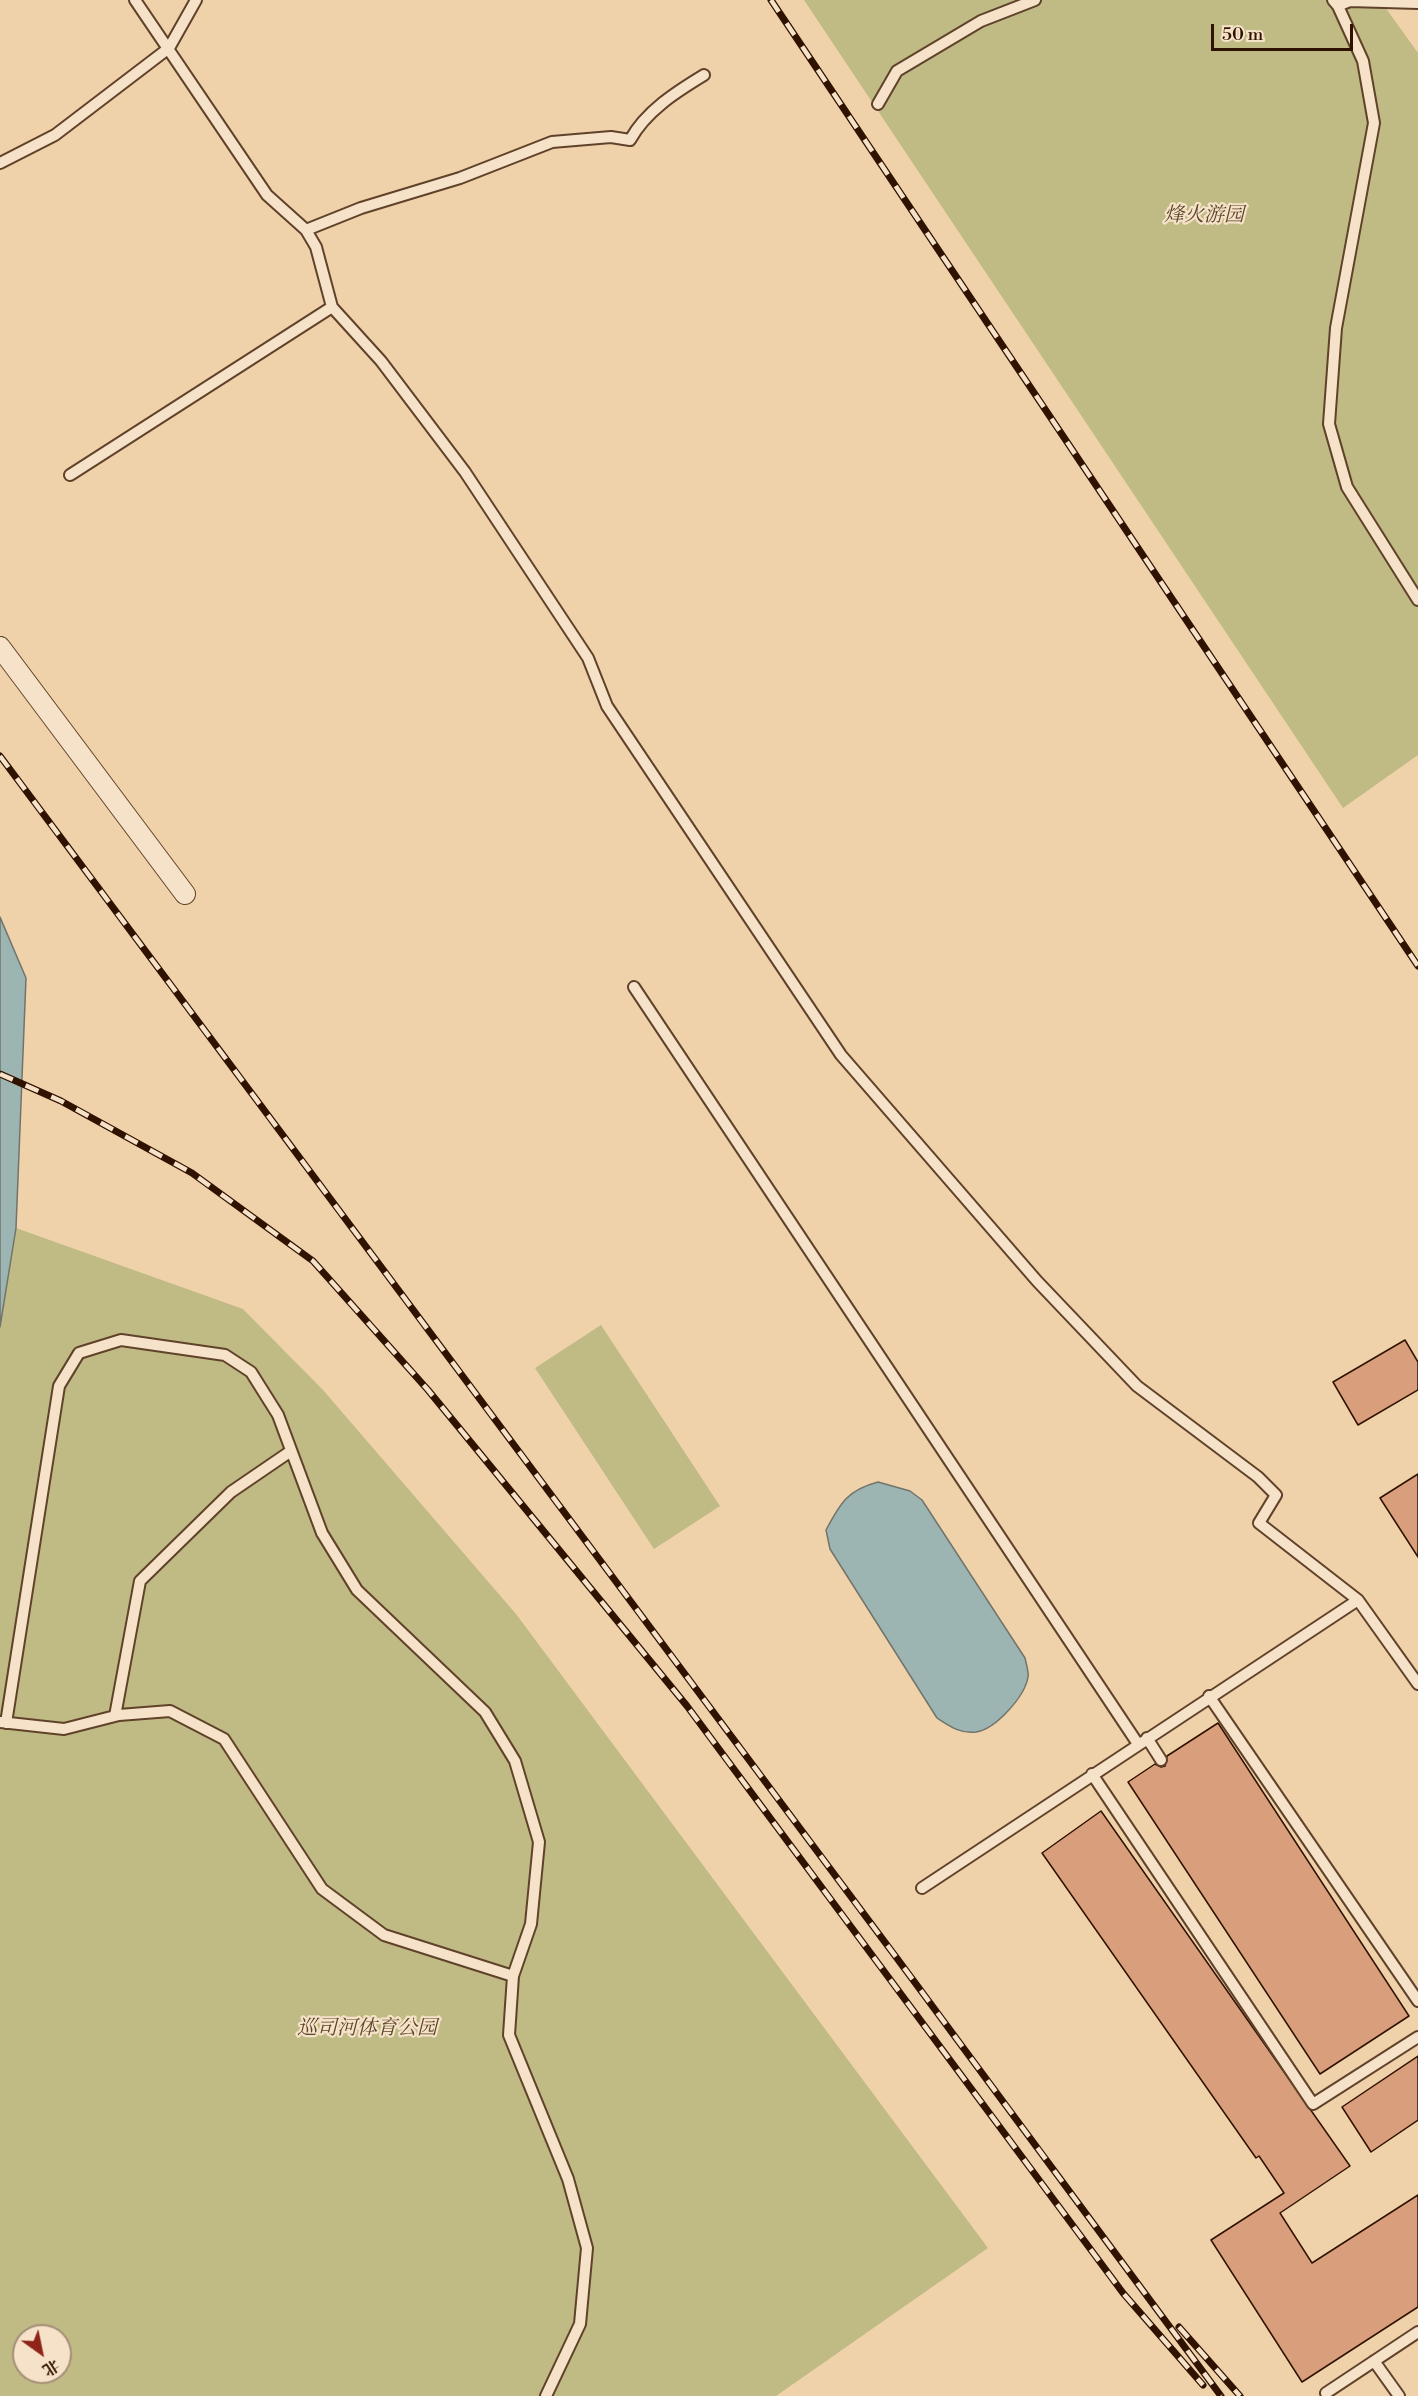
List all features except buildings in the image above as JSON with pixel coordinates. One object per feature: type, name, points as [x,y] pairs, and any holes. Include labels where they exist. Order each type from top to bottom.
[{"type":"street","points":[[0,647],[185,894]]},
{"type":"lane","points":[[135,0],[267,195],[306,230],[316,247],[332,307],[381,361],[465,472],[588,658],[607,706],[841,1054],[1037,1281],[1137,1386],[1258,1477],[1276,1495],[1259,1523],[1358,1600],[1418,1683]]},
{"type":"lane","points":[[0,163],[56,135],[169,48],[196,0]]},
{"type":"lane","points":[[878,104],[897,71],[981,21],[1035,0]]},
{"type":"lane","points":[[1418,3],[1350,1],[1336,3],[1363,61],[1374,123],[1336,328],[1329,424],[1347,487],[1418,600]]},
{"type":"lane","points":[[306,230],[361,208],[460,178],[552,142],[611,137],[630,140],[636,129],[671,95],[704,75]]},
{"type":"lane","points":[[70,475],[332,307]]},
{"type":"lane","points":[[634,987],[1143,1741],[1161,1760]]},
{"type":"lane","points":[[513,1976],[384,1935],[322,1889],[225,1738],[170,1711],[115,1716],[64,1729],[3,1723],[59,1386],[79,1353],[121,1340],[225,1355],[251,1372],[278,1415],[322,1533],[357,1590],[485,1712],[515,1761],[539,1842],[531,1924],[513,1976],[509,2035],[567,2179],[587,2248],[580,2324],[546,2396]]},
{"type":"lane","points":[[115,1716],[140,1581],[231,1492],[291,1451]]},
{"type":"lane","points":[[922,1888],[1209,1696],[1358,1600]]},
{"type":"lane","points":[[1209,1696],[1418,2001]]},
{"type":"lane","points":[[1092,1774],[1313,2104],[1418,2037]]},
{"type":"lane","points":[[1326,2393],[1418,2332]]},
{"type":"lane","points":[[1374,2361],[1399,2396]]},
{"type":"green space","name":"烽火游园","points":[[804,0],[1380,0],[1418,53],[1418,755],[1343,808]]},
{"type":"green space","name":"巡司河体育公园","points":[[16,1228],[243,1309],[323,1390],[516,1614],[988,2248],[776,2396],[0,2396],[0,1327]]},
{"type":"green space","points":[[601,1325],[720,1506],[654,1549],[535,1368]]},
{"type":"water","points":[[0,917],[26,978],[16,1228],[0,1327]]},
{"type":"water","points":[[878,1482],[910,1491],[922,1500],[1025,1658],[1028,1670],[1026,1685],[1016,1702],[984,1730],[960,1731],[937,1718],[830,1549],[826,1530],[840,1505],[859,1489]]},
{"type":"railway","points":[[771,0],[1418,966]]},
{"type":"railway","points":[[0,756],[1221,2396]]},
{"type":"railway","points":[[0,1074],[61,1101],[192,1173],[313,1261],[428,1390],[687,1706],[1123,2293],[1203,2385]]},
{"type":"railway","points":[[1179,2327],[1240,2396]]}]
